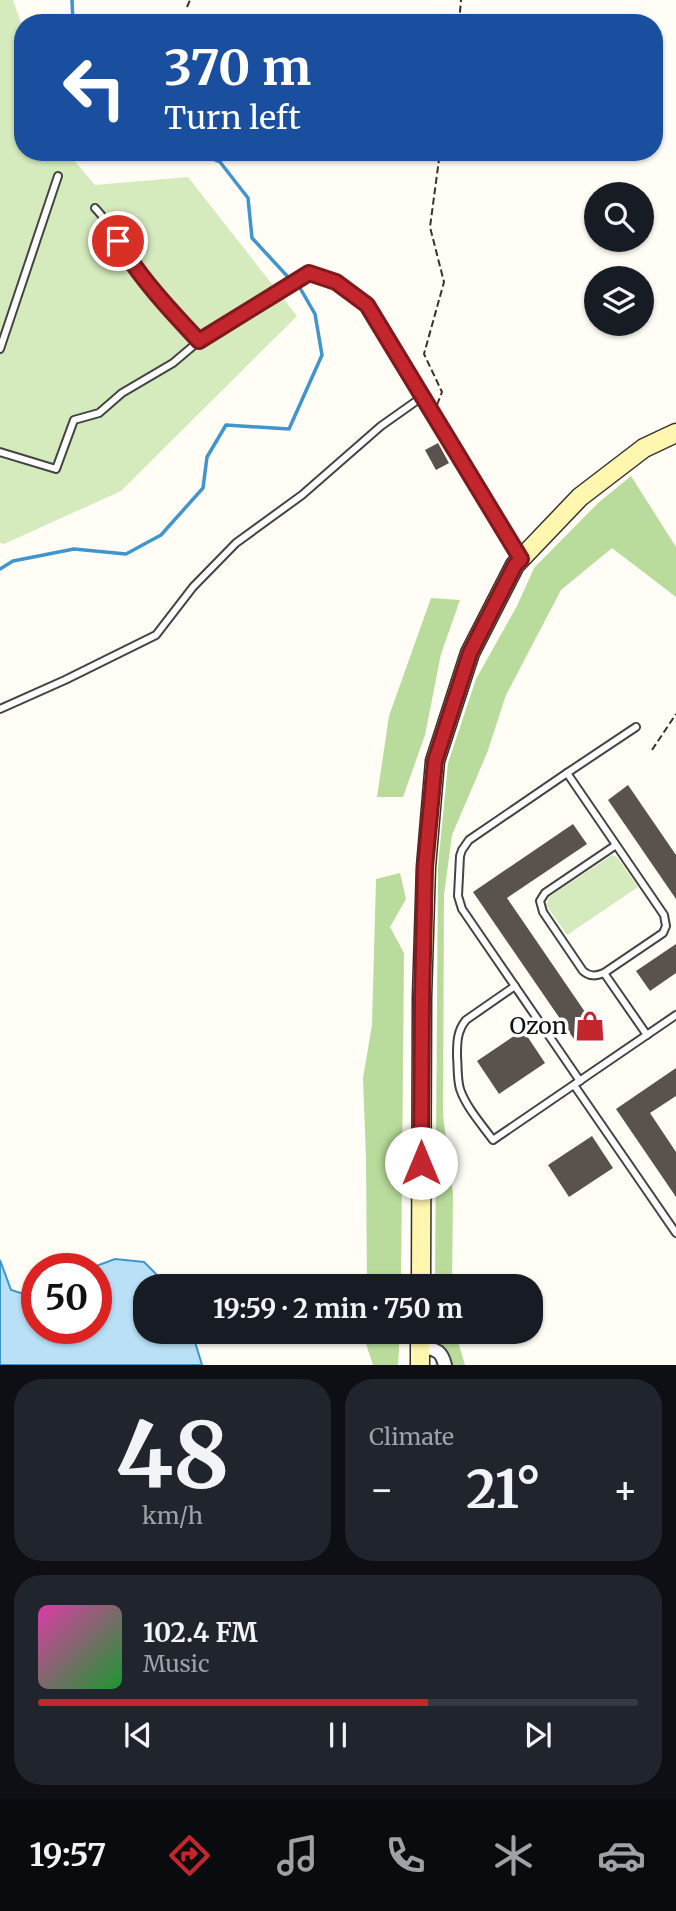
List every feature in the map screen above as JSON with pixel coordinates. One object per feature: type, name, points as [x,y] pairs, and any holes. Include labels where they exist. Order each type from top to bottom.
[{"type":"main road","points":[[421,1274],[425,867],[435,761],[470,653],[515,565],[580,497],[644,447],[676,432]]},
{"type":"main road","points":[[420,1344],[420,1365]]},
{"type":"street","points":[[428,1344],[442,1355],[445,1365]]},
{"type":"lane","points":[[0,349],[58,176]]},
{"type":"lane","points":[[95,208],[104,217],[132,264],[199,341]]},
{"type":"lane","points":[[0,452],[56,469],[74,420],[99,413],[122,393],[173,363],[199,341],[309,273],[336,282],[367,305],[521,559]]},
{"type":"lane","points":[[0,709],[156,635],[193,587],[236,543],[302,495],[381,426],[422,397]]},
{"type":"lane","points":[[636,727],[469,840],[460,856],[458,890],[459,902],[676,1233]]},
{"type":"lane","points":[[567,773],[664,915],[666,926],[663,933],[604,973],[590,975],[583,971],[542,912],[540,901],[545,893],[616,845]]},
{"type":"lane","points":[[604,973],[647,1035]]},
{"type":"lane","points":[[515,986],[466,1020],[459,1031],[457,1044],[458,1081],[466,1101],[493,1140],[676,1015]]},
{"type":"path","points":[[187,7],[190,0]]},
{"type":"path","points":[[433,416],[442,392],[424,354],[444,282],[430,227],[439,161]]},
{"type":"path","points":[[652,750],[676,714]]},
{"type":"green space","points":[[0,0],[13,0],[18,14],[14,14],[14,161],[75,161],[95,185],[188,177],[297,316],[121,491],[4,544],[0,543]]},
{"type":"green space","points":[[631,476],[676,547],[676,597],[612,548],[561,590],[506,695],[487,753],[452,835],[444,895],[443,1115],[453,1194],[452,1274],[435,1274],[438,866],[448,763],[476,679],[517,606],[534,568],[598,503]]},
{"type":"green space","points":[[431,598],[460,600],[441,654],[425,735],[403,797],[377,797],[389,716]]},
{"type":"green space","points":[[612,855],[617,857],[638,887],[567,935],[546,905],[549,897]]},
{"type":"green space","points":[[400,873],[406,899],[390,927],[404,953],[401,1274],[367,1274],[363,1078],[372,1025],[376,879]]},
{"type":"green space","points":[[366,1344],[399,1344],[398,1365],[373,1365]]},
{"type":"green space","points":[[435,1344],[459,1344],[465,1365],[435,1365]]},
{"type":"water","points":[[0,1260],[11,1290],[21,1293],[21,1344],[112,1344],[112,1260],[144,1262],[156,1274],[133,1274],[133,1344],[196,1344],[202,1365],[0,1365]]},
{"type":"building","points":[[438,443],[449,463],[436,470],[425,450]]},
{"type":"building","points":[[628,785],[676,855],[676,899],[608,800]]},
{"type":"building","points":[[573,824],[587,844],[507,898],[596,1028],[576,1042],[473,892]]},
{"type":"building","points":[[676,944],[676,973],[650,991],[636,971]]},
{"type":"building","points":[[523,1030],[545,1063],[499,1094],[477,1061]]},
{"type":"building","points":[[676,1068],[676,1096],[650,1113],[676,1152],[676,1197],[616,1109]]},
{"type":"building","points":[[592,1136],[613,1168],[569,1197],[548,1165]]},
{"type":"waterway","points":[[72,0],[73,14]]},
{"type":"waterway","points":[[218,161],[248,198],[252,238],[289,278]]},
{"type":"waterway","points":[[0,569],[13,561],[74,549],[126,554],[161,535],[203,488],[207,457],[226,425],[289,429],[322,355],[315,314],[300,288]]},
{"type":"place","name":"Ozon","points":[[590,1026]]},
{"type":"route","points":[[118,241],[132,264],[199,341],[309,273],[336,282],[367,305],[521,559],[515,565],[470,653],[435,761],[425,867],[421,1163]]}]
